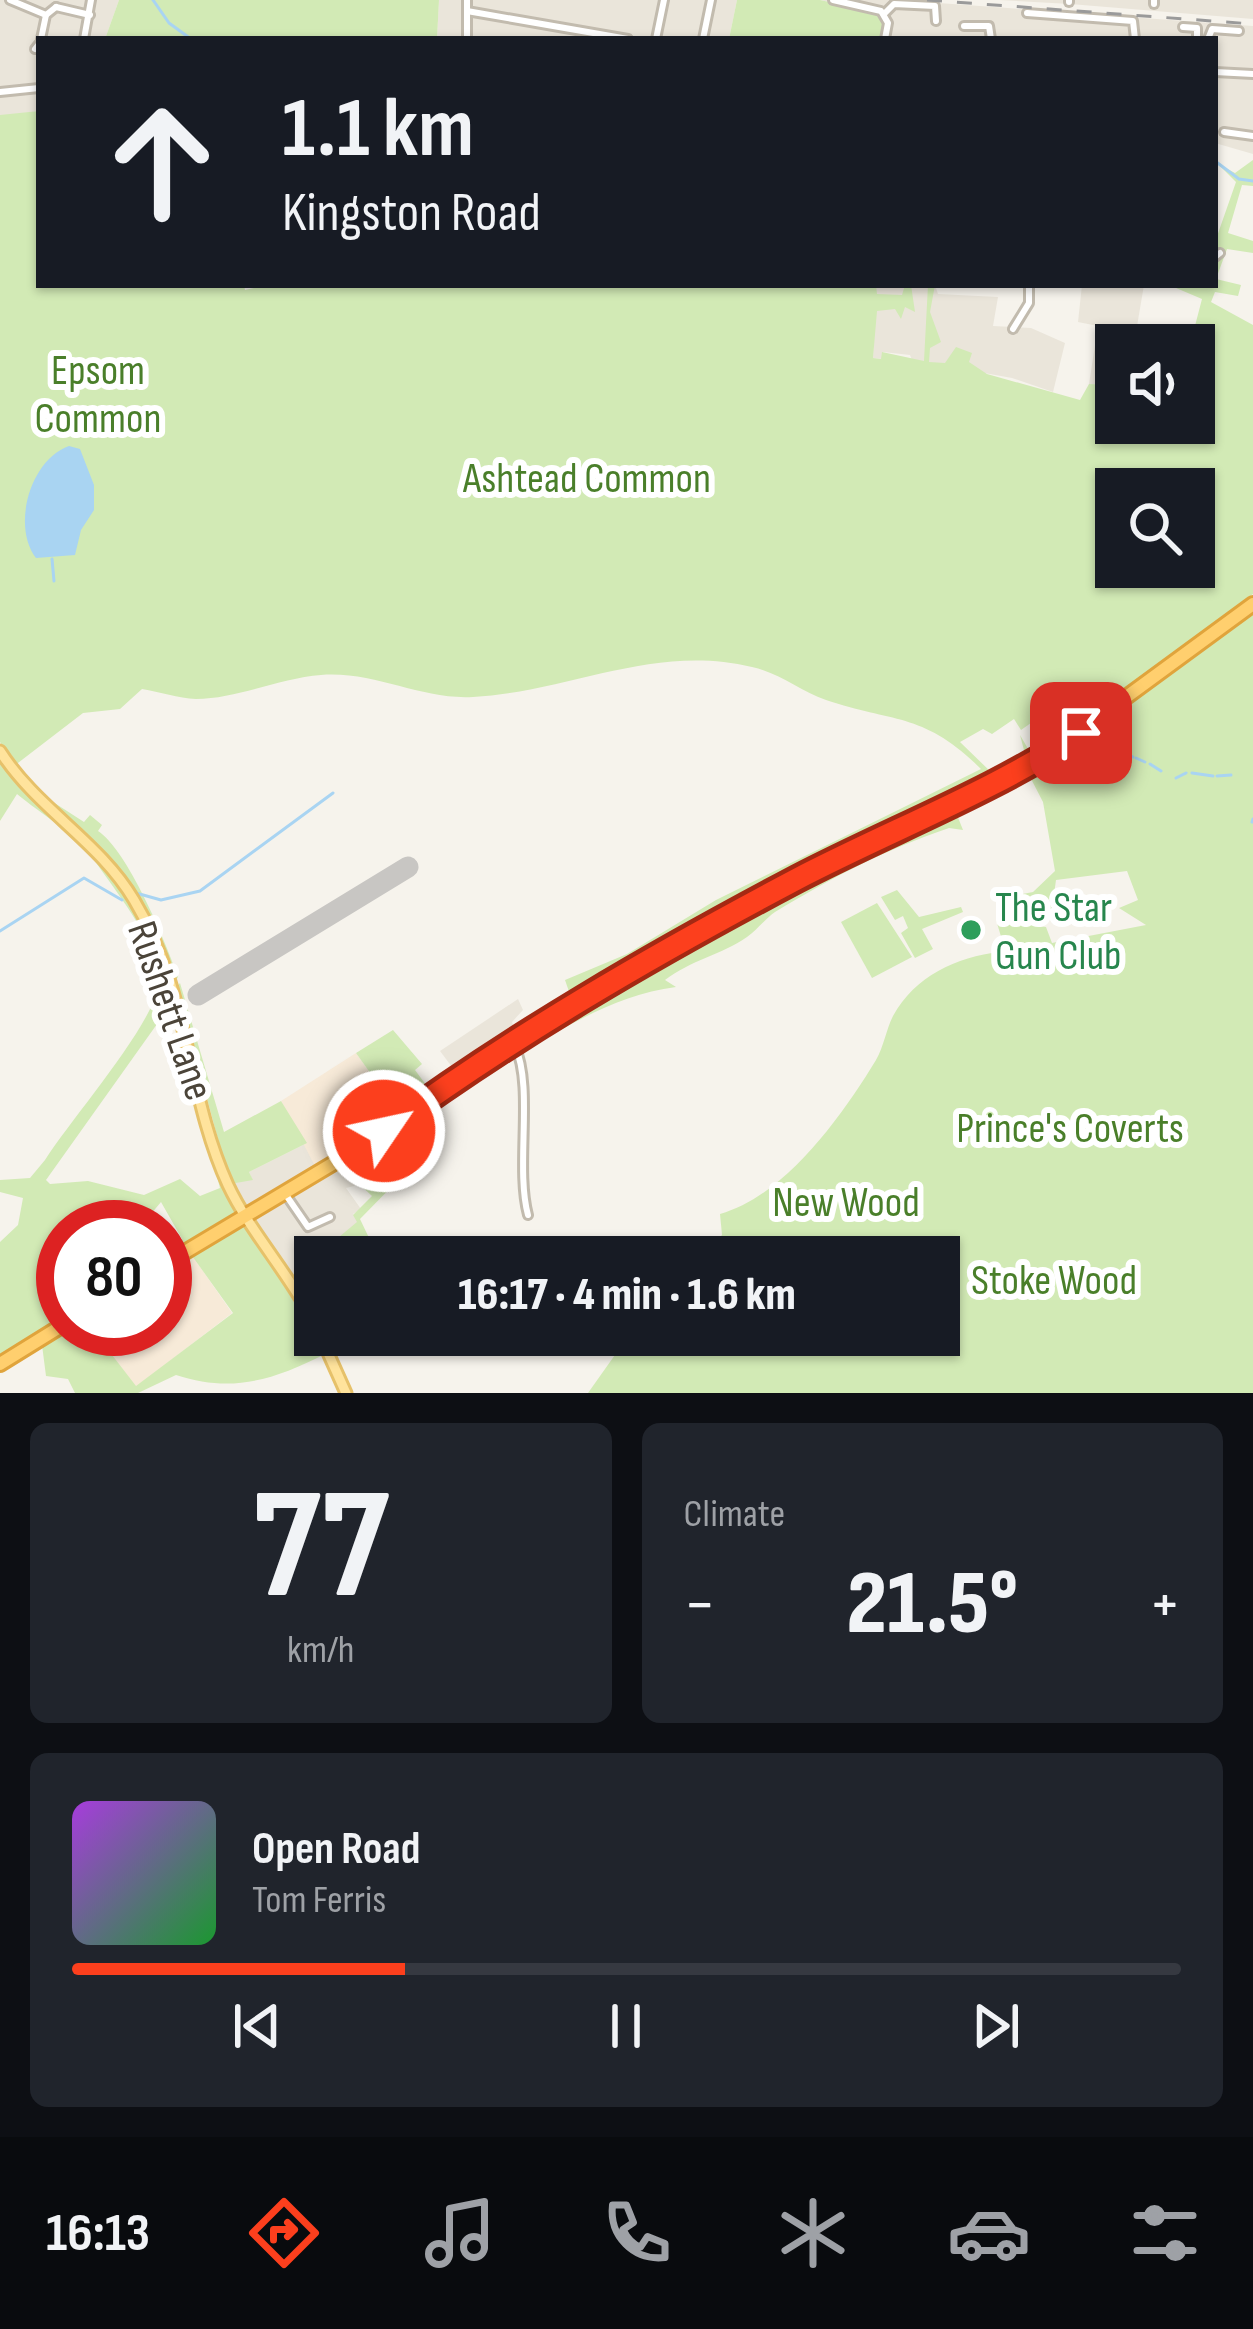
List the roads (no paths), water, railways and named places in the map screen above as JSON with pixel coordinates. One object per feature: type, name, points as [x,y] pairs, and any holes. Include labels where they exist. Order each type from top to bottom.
[{"type":"highway","points":[[192,1247],[514,1042],[740,911],[1039,761],[1253,604]]},
{"type":"highway","points":[[0,1364],[36,1342]]},
{"type":"main road","name":"Rushett Lane","points":[[0,752],[16,776],[101,854],[151,929],[178,999],[221,1166],[294,1286]]},
{"type":"main road","points":[[329,1356],[346,1393]]},
{"type":"street","points":[[10,0],[46,15]]},
{"type":"street","points":[[85,36],[91,0]]},
{"type":"street","points":[[467,0],[467,36]]},
{"type":"street","points":[[657,36],[664,0]]},
{"type":"street","points":[[705,36],[711,0]]},
{"type":"street","points":[[833,0],[886,17]]},
{"type":"street","points":[[40,36],[55,4],[90,15]]},
{"type":"street","points":[[885,36],[886,17],[894,4],[935,6],[936,21]]},
{"type":"street","points":[[467,11],[611,36]]},
{"type":"street","points":[[1027,13],[1133,21],[1135,36]]},
{"type":"street","points":[[964,26],[989,26],[991,36]]},
{"type":"street","points":[[1183,27],[1197,28],[1197,36]]},
{"type":"street","points":[[1207,32],[1239,31]]},
{"type":"street","points":[[1218,72],[1253,74]]},
{"type":"street","points":[[0,92],[36,88]]},
{"type":"street","points":[[1225,132],[1253,136]]},
{"type":"street","points":[[1013,329],[1029,303],[1029,288]]},
{"type":"street","points":[[514,1042],[520,1055],[526,1160],[520,1185],[528,1214]]},
{"type":"street","points":[[284,1192],[307,1227],[330,1216]]},
{"type":"water","points":[[69,446],[80,449],[94,485],[94,510],[81,530],[75,555],[36,558],[25,528],[29,494],[44,464]]},
{"type":"waterway","points":[[153,0],[169,23],[187,36]]},
{"type":"waterway","points":[[1218,163],[1239,179],[1253,181]]},
{"type":"waterway","points":[[52,559],[54,581]]},
{"type":"waterway","points":[[1079,744],[1104,746]]},
{"type":"waterway","points":[[1110,747],[1121,751]]},
{"type":"waterway","points":[[1124,752],[1133,757]]},
{"type":"waterway","points":[[1136,758],[1145,762]]},
{"type":"waterway","points":[[1150,764],[1161,771]]},
{"type":"waterway","points":[[1176,778],[1186,773]]},
{"type":"waterway","points":[[1192,773],[1213,776]]},
{"type":"waterway","points":[[1217,776],[1231,775]]},
{"type":"waterway","points":[[136,893],[161,900],[200,891],[333,793]]},
{"type":"waterway","points":[[0,931],[84,878],[122,900]]},
{"type":"railway","points":[[927,0],[1253,24]]},
{"type":"place","name":"The Star Gun Club","points":[[971,930]]},
{"type":"park label","name":"Epsom Common","points":[[98,393]]},
{"type":"park label","name":"Ashtead Common","points":[[587,477]]},
{"type":"park label","name":"Prince's Coverts","points":[[1070,1127]]},
{"type":"park label","name":"New Wood","points":[[846,1201]]},
{"type":"park label","name":"Stoke Wood","points":[[1054,1279]]}]
